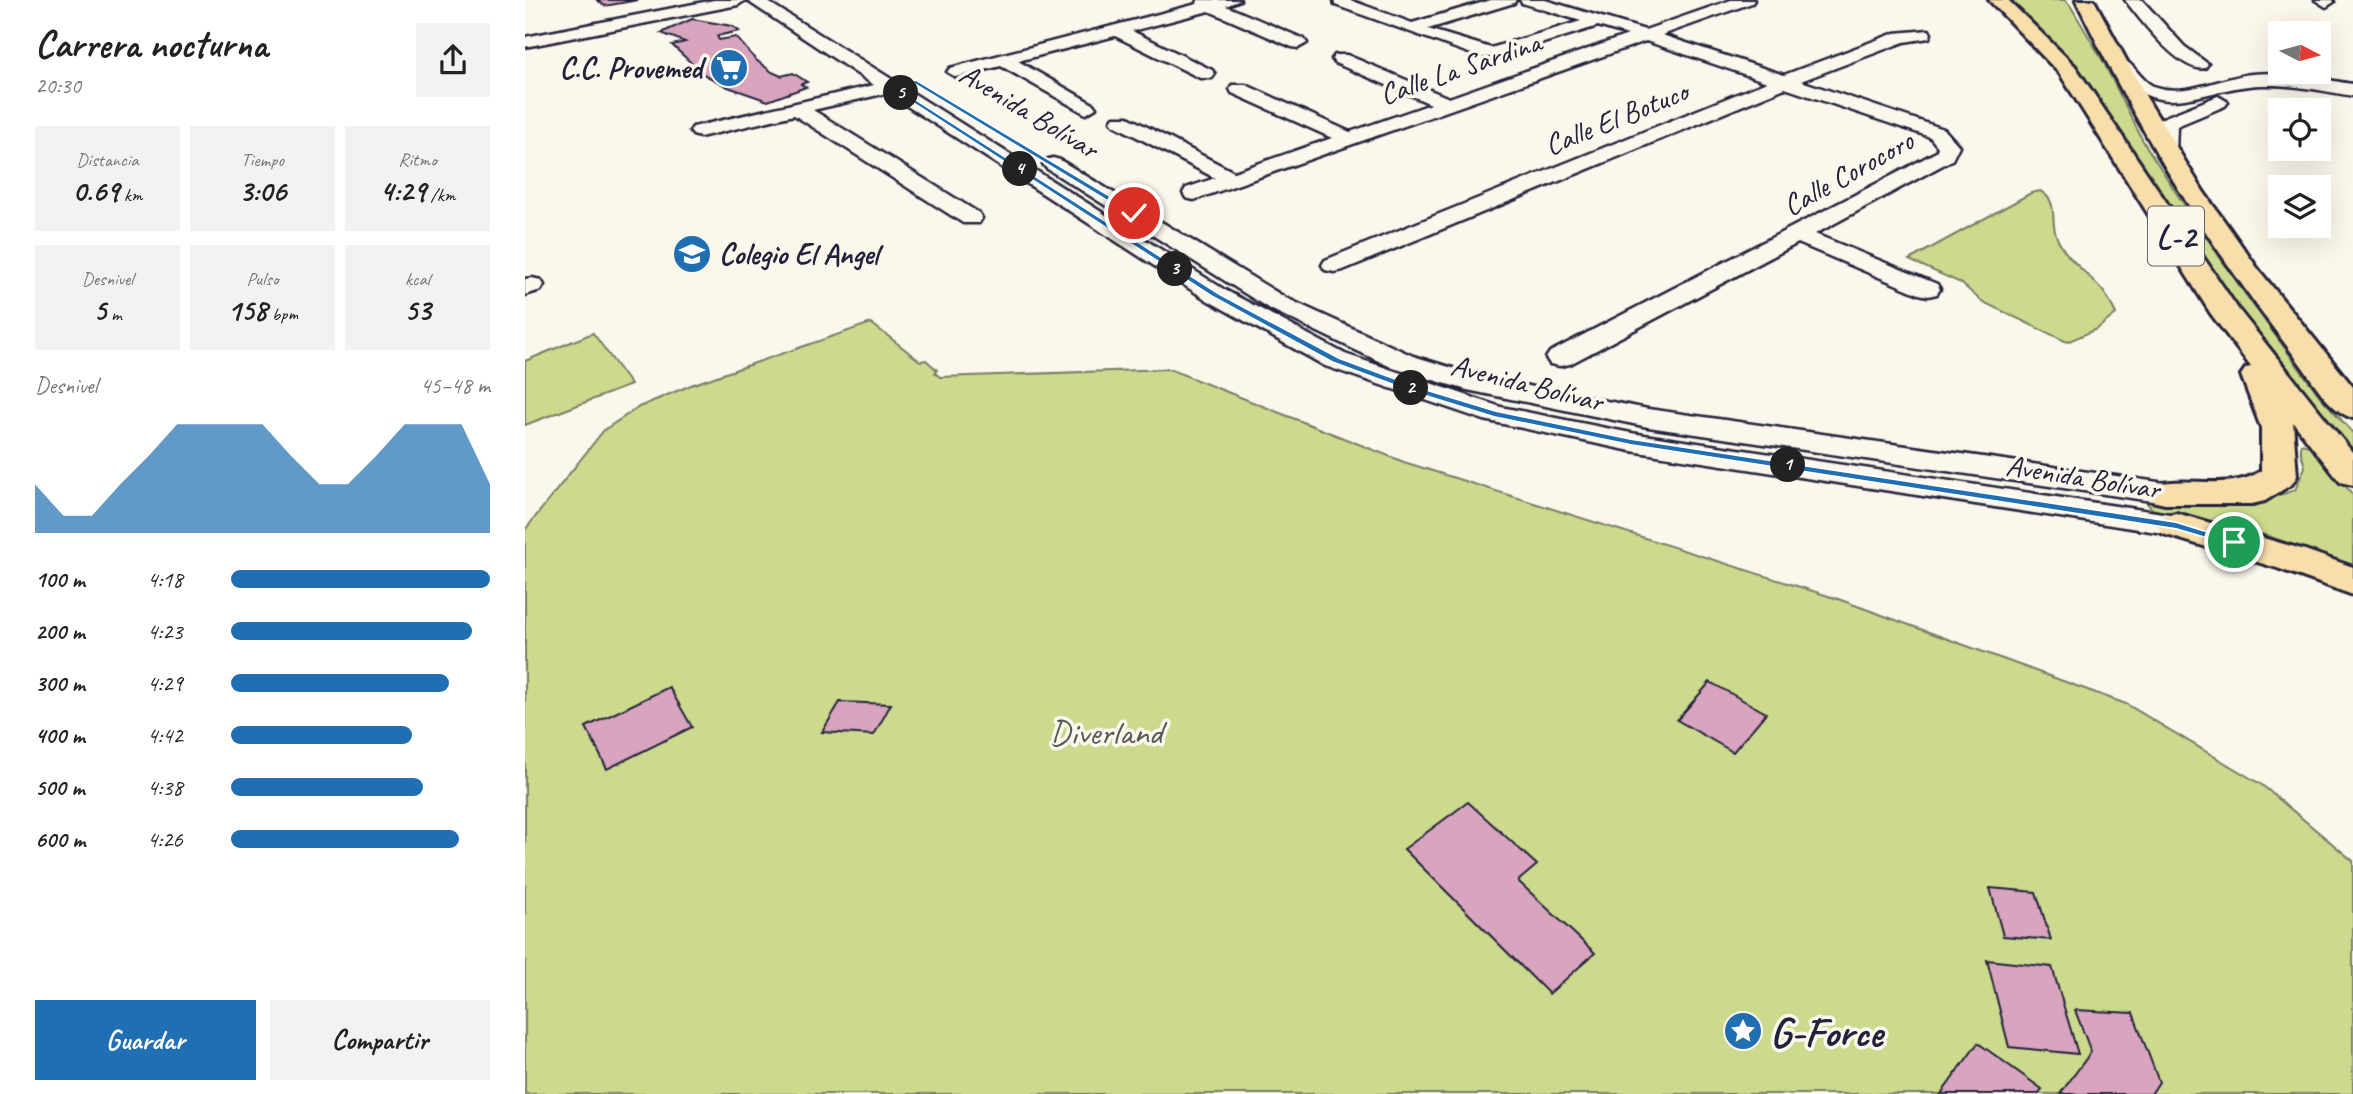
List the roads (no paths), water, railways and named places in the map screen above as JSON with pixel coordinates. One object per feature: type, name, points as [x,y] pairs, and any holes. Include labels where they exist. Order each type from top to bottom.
[{"type":"main road","name":"L-2","points":[[1998,0],[2068,70],[2226,314],[2336,457],[2353,474]]},
{"type":"main road","name":"L-2","points":[[2085,6],[2191,193],[2308,352],[2353,408]]},
{"type":"main road","name":"L-2","points":[[2171,509],[2252,493],[2279,476],[2278,428],[2260,382],[2226,314]]},
{"type":"main road","name":"L-2","points":[[2308,352],[2353,386]]},
{"type":"main road","name":"L-2","points":[[2171,509],[2353,582]]},
{"type":"street","points":[[525,40],[713,0]]},
{"type":"street","points":[[525,40],[738,0]]},
{"type":"street","name":"Avenida Bolívar","points":[[754,0],[902,83]]},
{"type":"street","name":"Avenida Bolívar","points":[[793,0],[902,83],[1216,295],[1335,360],[1494,414],[1631,442],[2171,509]]},
{"type":"street","points":[[956,72],[1116,30],[1203,3],[1232,0]]},
{"type":"street","points":[[1344,0],[1341,2],[1343,4],[1411,29],[1481,52],[1492,53],[1598,21]]},
{"type":"street","points":[[1411,29],[1508,0]]},
{"type":"street","name":"Calle Corocoro","points":[[1528,0],[1645,35],[1937,133],[1949,146],[1945,156],[1800,236],[1560,358]]},
{"type":"street","name":"Calle La Sardina","points":[[1193,193],[1746,0]]},
{"type":"street","points":[[2133,0],[2178,50],[2199,64]]},
{"type":"street","points":[[1203,3],[1298,43]]},
{"type":"street","points":[[1677,3],[1709,13]]},
{"type":"street","points":[[1116,30],[1206,74]]},
{"type":"street","name":"Calle El Botuco","points":[[1334,265],[1783,82],[1901,37],[1923,34]]},
{"type":"street","points":[[1002,59],[1086,108]]},
{"type":"street","points":[[1341,59],[1448,104]]},
{"type":"street","points":[[2119,63],[2143,88],[2153,93],[2180,95],[2237,82],[2289,82],[2353,90]]},
{"type":"street","points":[[2237,82],[2270,93]]},
{"type":"street","points":[[700,131],[902,83]]},
{"type":"street","points":[[1239,89],[1348,138]]},
{"type":"street","points":[[2166,153],[2167,123],[2216,103],[2270,93],[2302,91],[2353,97]]},
{"type":"street","points":[[796,108],[971,218]]},
{"type":"street","points":[[1121,121],[1232,179]]},
{"type":"street","points":[[1800,236],[1928,289]]},
{"type":"place","name":"C.C. Provemed","points":[[729,68]]},
{"type":"place","name":"Colegio El Angel","points":[[692,254]]},
{"type":"place","name":"G-Force","points":[[1743,1031]]},
{"type":"park label","name":"Diverland","points":[[1106,732]]}]
